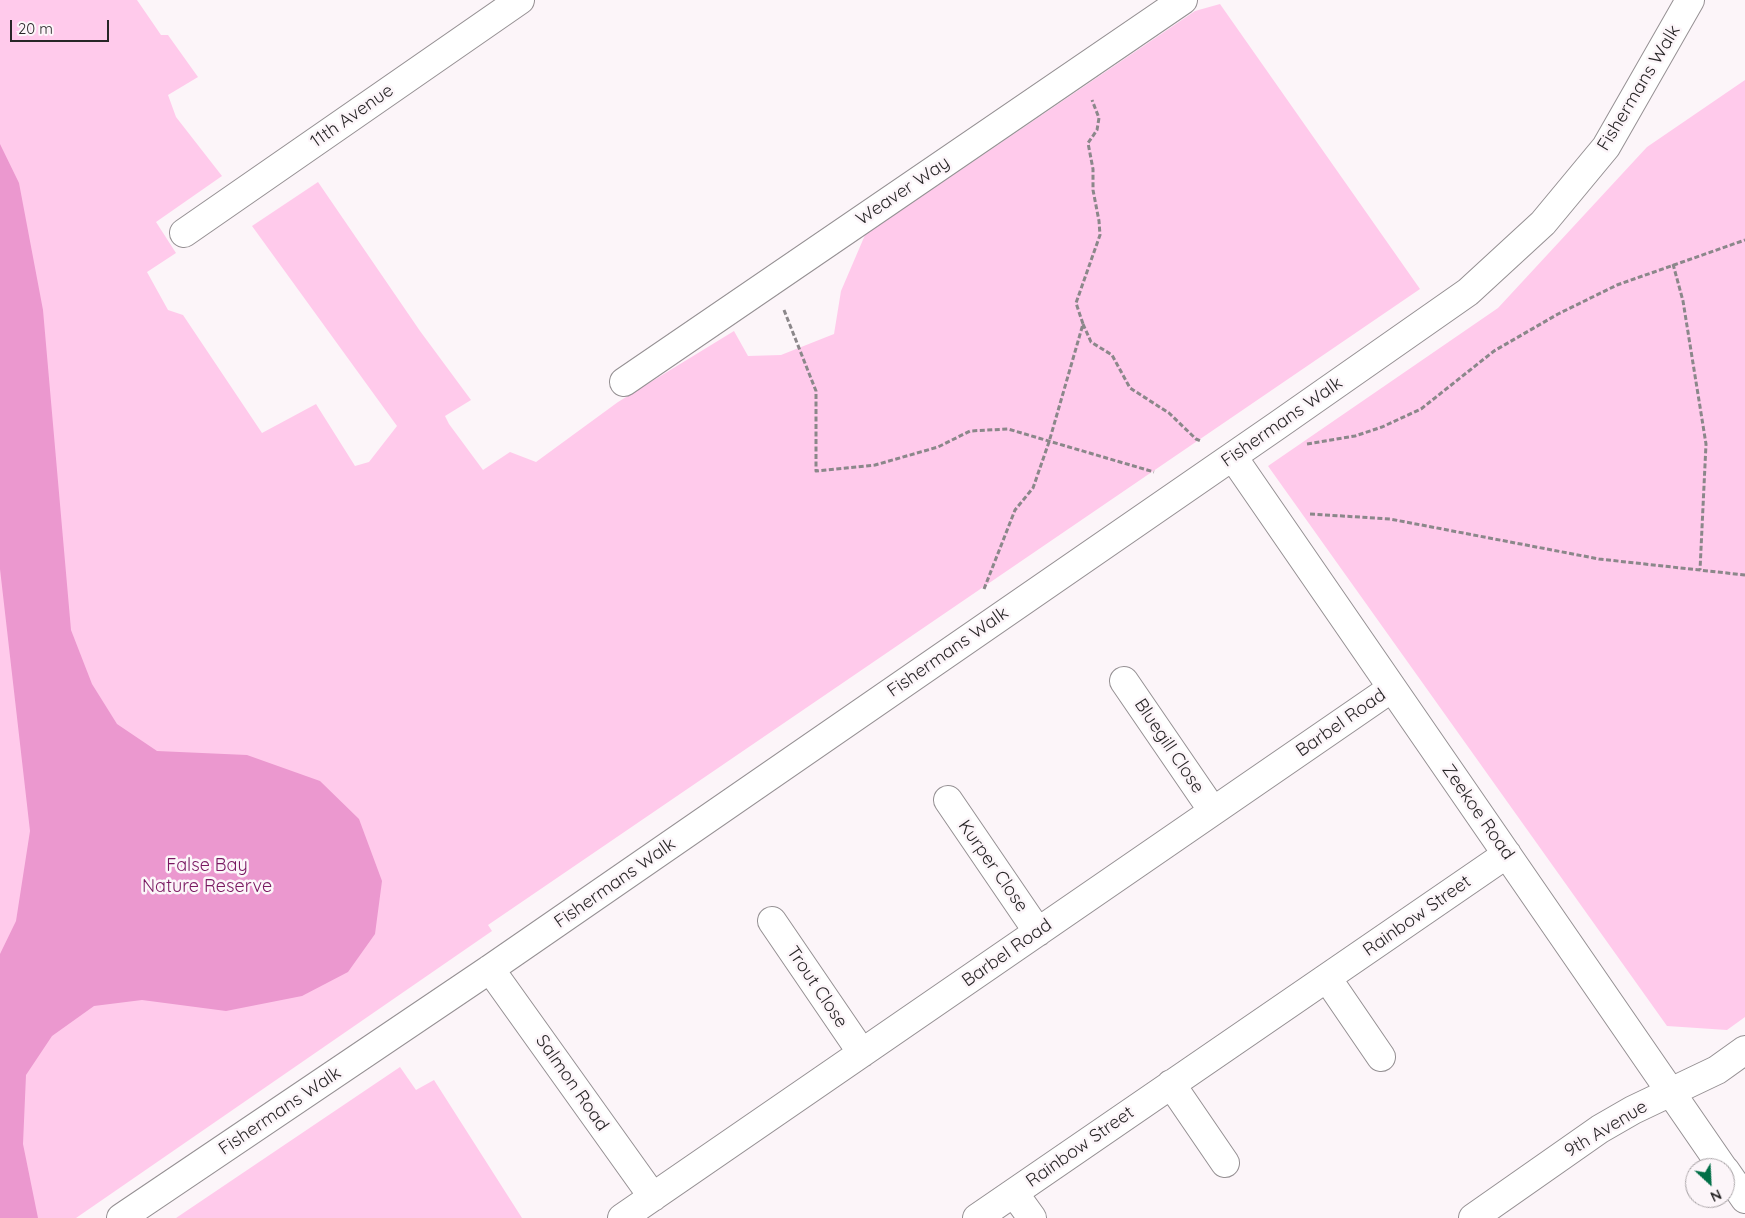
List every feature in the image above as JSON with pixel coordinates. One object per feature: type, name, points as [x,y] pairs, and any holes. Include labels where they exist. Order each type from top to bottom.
[{"type":"street","name":"11th Avenue","points":[[184,233],[520,0]]},
{"type":"street","name":"Weaver Way","points":[[624,382],[1183,0]]},
{"type":"street","name":"Fishermans Walk","points":[[121,1218],[490,969],[1468,292],[1543,223],[1606,147],[1690,0]]},
{"type":"street","name":"Zeekoe Road","points":[[1233,456],[1716,1158]]},
{"type":"street","name":"Bluegill Close","points":[[1124,681],[1213,811]]},
{"type":"street","name":"Barbel Road","points":[[622,1218],[1392,688]]},
{"type":"street","name":"Kurper Close","points":[[948,800],[1038,932]]},
{"type":"street","name":"Rainbow Street","points":[[977,1218],[1507,854]]},
{"type":"street","name":"Trout Close","points":[[772,921],[862,1053]]},
{"type":"street","name":"Salmon Road","points":[[490,969],[653,1197]]},
{"type":"street","points":[[1327,978],[1381,1057]]},
{"type":"street","name":"9th Avenue","points":[[1473,1218],[1600,1129],[1633,1110],[1716,1070],[1745,1050]]},
{"type":"street","points":[[1171,1084],[1225,1163]]},
{"type":"street","name":"Zeekoe Road","points":[[1735,1185],[1745,1199]]},
{"type":"street","name":"Rainbow Street","points":[[1014,1193],[1032,1218]]},
{"type":"path","points":[[1080,70],[1099,118],[1097,130],[1088,143],[1093,169],[1100,235],[1076,303],[1083,324],[1091,342],[1112,355],[1130,388],[1169,413],[1196,438],[1208,444]]},
{"type":"path","points":[[1305,444],[1355,436],[1382,427],[1421,409],[1494,351],[1526,331],[1617,285],[1745,240]]},
{"type":"path","points":[[1674,264],[1683,301],[1706,444],[1700,570]]},
{"type":"path","points":[[772,280],[816,391],[816,472],[875,465],[938,448],[970,431],[1008,429],[1155,472],[1160,478]]},
{"type":"path","points":[[984,590],[1015,510],[1033,488],[1083,324]]},
{"type":"path","points":[[1308,514],[1390,519],[1599,559],[1745,575]]},
{"type":"green space","name":"False Bay Nature Reserve","points":[[0,0],[137,0],[161,35],[168,35],[198,77],[168,95],[176,117],[222,176],[156,222],[176,253],[147,272],[168,310],[183,315],[262,433],[316,404],[355,466],[369,462],[397,426],[252,226],[318,182],[420,331],[471,400],[445,416],[483,470],[510,452],[536,462],[618,402],[734,331],[748,356],[781,355],[834,334],[841,291],[865,235],[1195,11],[1220,4],[1420,289],[488,925],[492,931],[76,1218],[0,1218]]},
{"type":"green space","points":[[1745,80],[1745,1017],[1727,1030],[1667,1026],[1268,466],[1498,308],[1647,147]]},
{"type":"green space","points":[[400,1067],[416,1090],[434,1080],[522,1218],[176,1218]]},
{"type":"shaded area","points":[[0,144],[19,183],[43,310],[71,630],[92,684],[117,724],[157,751],[247,755],[320,781],[359,819],[382,881],[375,934],[348,972],[302,996],[226,1011],[142,1000],[94,1006],[52,1036],[26,1075],[23,1144],[38,1218],[0,1218],[0,954],[16,921],[30,831],[0,569]]}]
